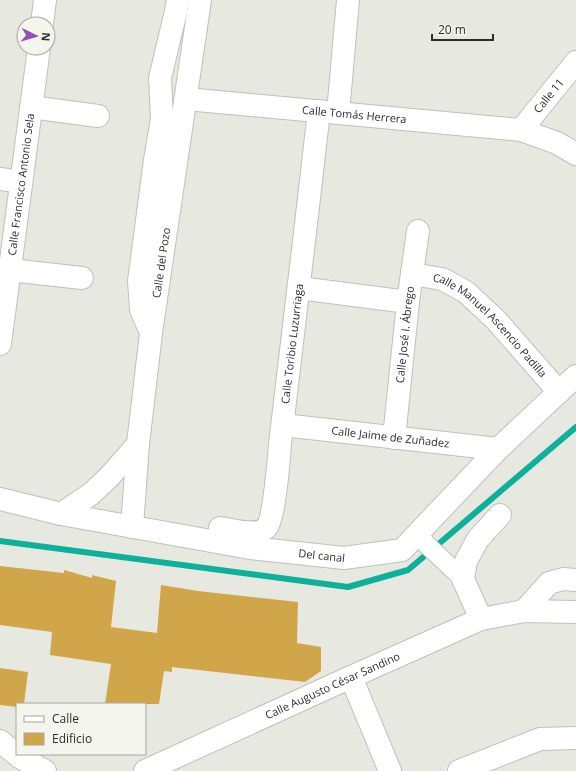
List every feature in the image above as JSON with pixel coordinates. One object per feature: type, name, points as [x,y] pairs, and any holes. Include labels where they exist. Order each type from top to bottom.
[{"type":"street","points":[[43,16],[45,0]]},
{"type":"street","points":[[151,333],[141,310],[139,281],[162,118],[160,78],[178,0]]},
{"type":"street","name":"Calle del Pozo","points":[[132,527],[138,444],[151,333],[200,0]]},
{"type":"street","name":"Calle Toribio Luzurriaga","points":[[220,528],[252,532],[262,531],[267,527],[273,503],[299,288],[348,0]]},
{"type":"street","name":"Calle Francisco Antonio Sela","points":[[0,344],[10,270],[11,180],[31,106],[38,56]]},
{"type":"street","name":"Calle 11","points":[[522,130],[576,62]]},
{"type":"street","name":"Calle Tomás Herrera","points":[[186,99],[522,130],[557,144],[576,154]]},
{"type":"street","points":[[31,106],[98,116]]},
{"type":"street","name":"Calle José I. Ábrego","points":[[394,438],[408,302],[418,231]]},
{"type":"street","points":[[10,270],[82,278]]},
{"type":"street","name":"Calle Manuel Ascencio Padilla","points":[[412,274],[442,279],[466,292],[496,320],[559,392]]},
{"type":"street","points":[[299,288],[408,302]]},
{"type":"street","name":"Del canal","points":[[0,499],[61,514],[250,548],[344,558],[402,550],[422,538],[498,449],[576,376]]},
{"type":"street","name":"Calle Jaime de Zuñadez","points":[[282,425],[498,449]]},
{"type":"street","points":[[61,514],[96,490],[138,444]]},
{"type":"street","points":[[463,579],[466,561],[478,539],[500,515]]},
{"type":"street","points":[[422,538],[444,563],[463,579],[481,620]]},
{"type":"street","points":[[524,611],[550,583],[563,579],[576,580]]},
{"type":"street","name":"Calle Augusto César Sandino","points":[[145,771],[351,677],[481,620],[524,611],[576,612]]},
{"type":"street","points":[[351,677],[390,771]]},
{"type":"street","points":[[459,771],[540,739],[576,738]]},
{"type":"street","points":[[0,741],[23,764],[45,771]]},
{"type":"building","points":[[0,566],[64,573],[64,570],[92,578],[92,575],[116,581],[111,627],[157,633],[161,585],[198,591],[298,602],[297,643],[321,647],[321,671],[305,682],[172,667],[172,672],[164,671],[159,704],[105,703],[111,664],[50,655],[52,632],[0,625]]},
{"type":"building","points":[[0,668],[28,672],[24,703],[16,703],[16,707],[0,705]]},
{"type":"waterway","points":[[0,541],[348,587],[408,570],[576,427]]}]
